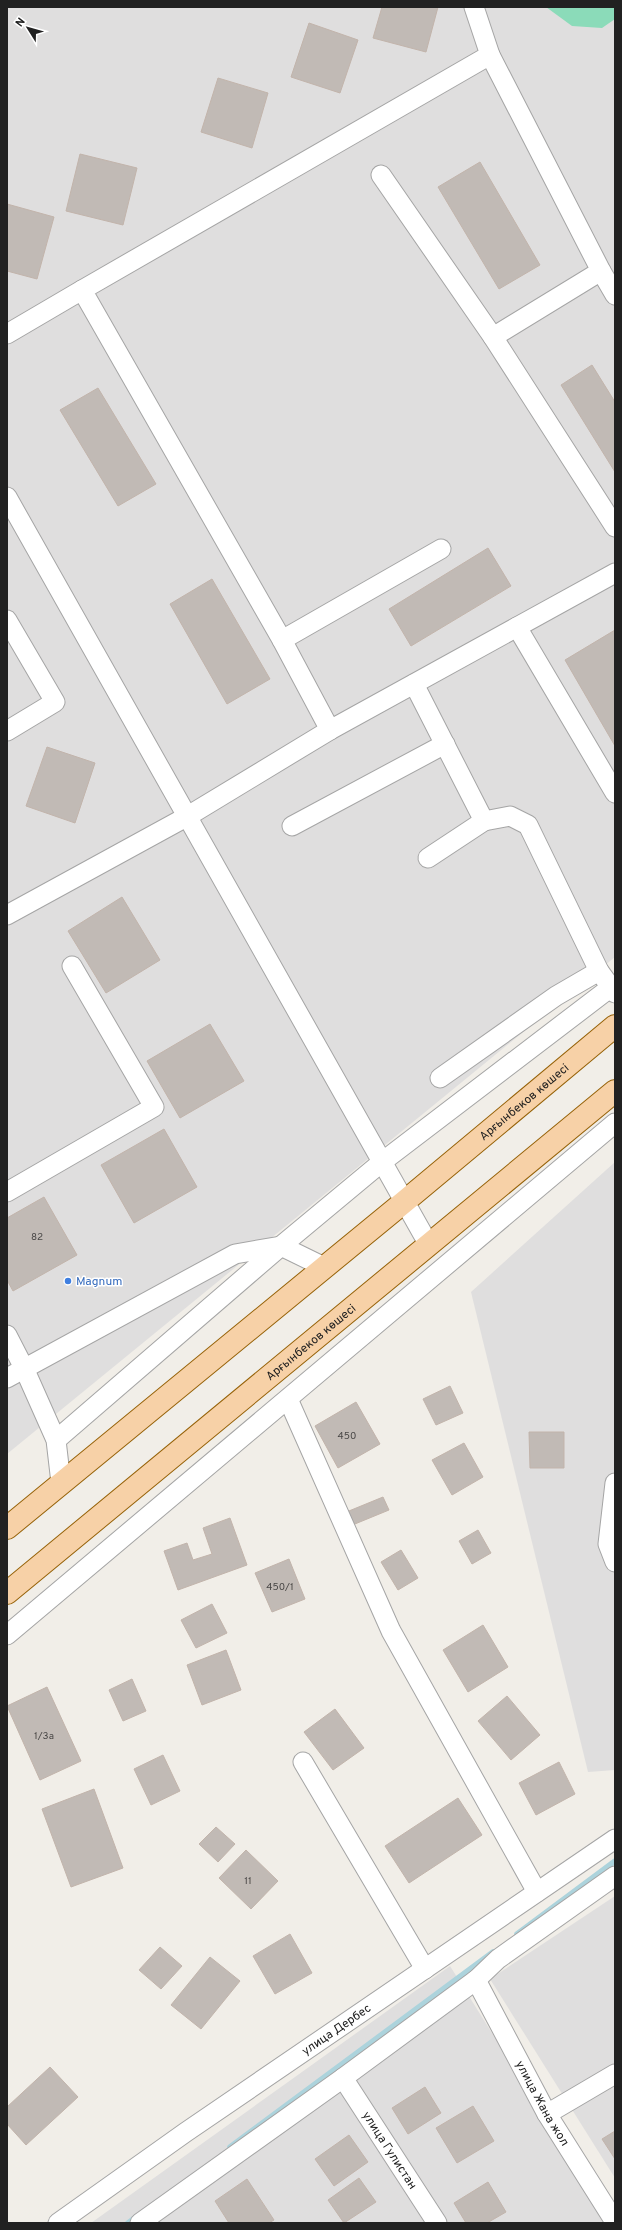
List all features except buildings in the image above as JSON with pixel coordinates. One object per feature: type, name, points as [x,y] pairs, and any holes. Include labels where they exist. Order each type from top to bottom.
[{"type":"main road","name":"Арғынбеков көшесі","points":[[7,1528],[404,1202],[615,1026]]},
{"type":"main road","name":"Арғынбеков көшесі","points":[[7,1593],[615,1091]]},
{"type":"street","points":[[474,7],[490,55],[601,271],[615,295]]},
{"type":"street","points":[[7,334],[490,55]]},
{"type":"street","points":[[381,175],[493,338],[615,527]]},
{"type":"street","points":[[493,338],[601,271]]},
{"type":"street","points":[[82,290],[282,640],[330,730]]},
{"type":"street","points":[[7,497],[429,1245]]},
{"type":"street","points":[[282,640],[441,549]]},
{"type":"street","points":[[7,915],[188,816],[330,730],[615,573]]},
{"type":"street","points":[[7,620],[55,702],[7,731]]},
{"type":"street","points":[[517,627],[615,793]]},
{"type":"street","points":[[414,684],[484,822]]},
{"type":"street","points":[[292,826],[445,744]]},
{"type":"street","points":[[56,1440],[281,1246],[382,1162],[612,991],[599,971],[528,825],[510,816],[484,822],[428,858]]},
{"type":"street","points":[[7,1192],[154,1107],[72,966]]},
{"type":"street","points":[[440,1078],[556,996],[599,971]]},
{"type":"street","points":[[7,1635],[615,1123]]},
{"type":"street","points":[[7,1378],[235,1254],[281,1246],[324,1267]]},
{"type":"street","points":[[7,1335],[24,1368],[56,1440],[61,1483]]},
{"type":"street","points":[[288,1399],[391,1631],[537,1892]]},
{"type":"street","points":[[615,1483],[611,1544],[615,1562]]},
{"type":"street","points":[[303,1762],[425,1969]]},
{"type":"street","name":"улица Дербес","points":[[58,2223],[186,2132],[615,1839]]},
{"type":"street","points":[[140,2223],[342,2078],[476,1980],[498,1959],[615,1876]]},
{"type":"street","name":"улица Жана жол","points":[[476,1980],[547,2114],[615,2222]]},
{"type":"street","points":[[547,2114],[615,2074]]},
{"type":"street","name":"улица Гулистан","points":[[342,2078],[437,2223]]},
{"type":"shaded area","points":[[7,7],[615,7],[615,957],[7,1454]]},
{"type":"shaded area","points":[[615,1162],[615,1770],[588,1772],[471,1292]]},
{"type":"shaded area","points":[[615,1896],[615,2178],[490,1979]]},
{"type":"shaded area","points":[[450,1966],[611,2223],[91,2223],[288,2082]]},
{"type":"green space","points":[[546,7],[615,7],[615,19],[602,28],[572,26]]},
{"type":"waterway","points":[[517,1934],[615,1861]]},
{"type":"waterway","points":[[230,2147],[493,1952]]},
{"type":"waterway","points":[[128,2223],[136,2217]]},
{"type":"place","name":"Magnum","points":[[68,1281]]}]
